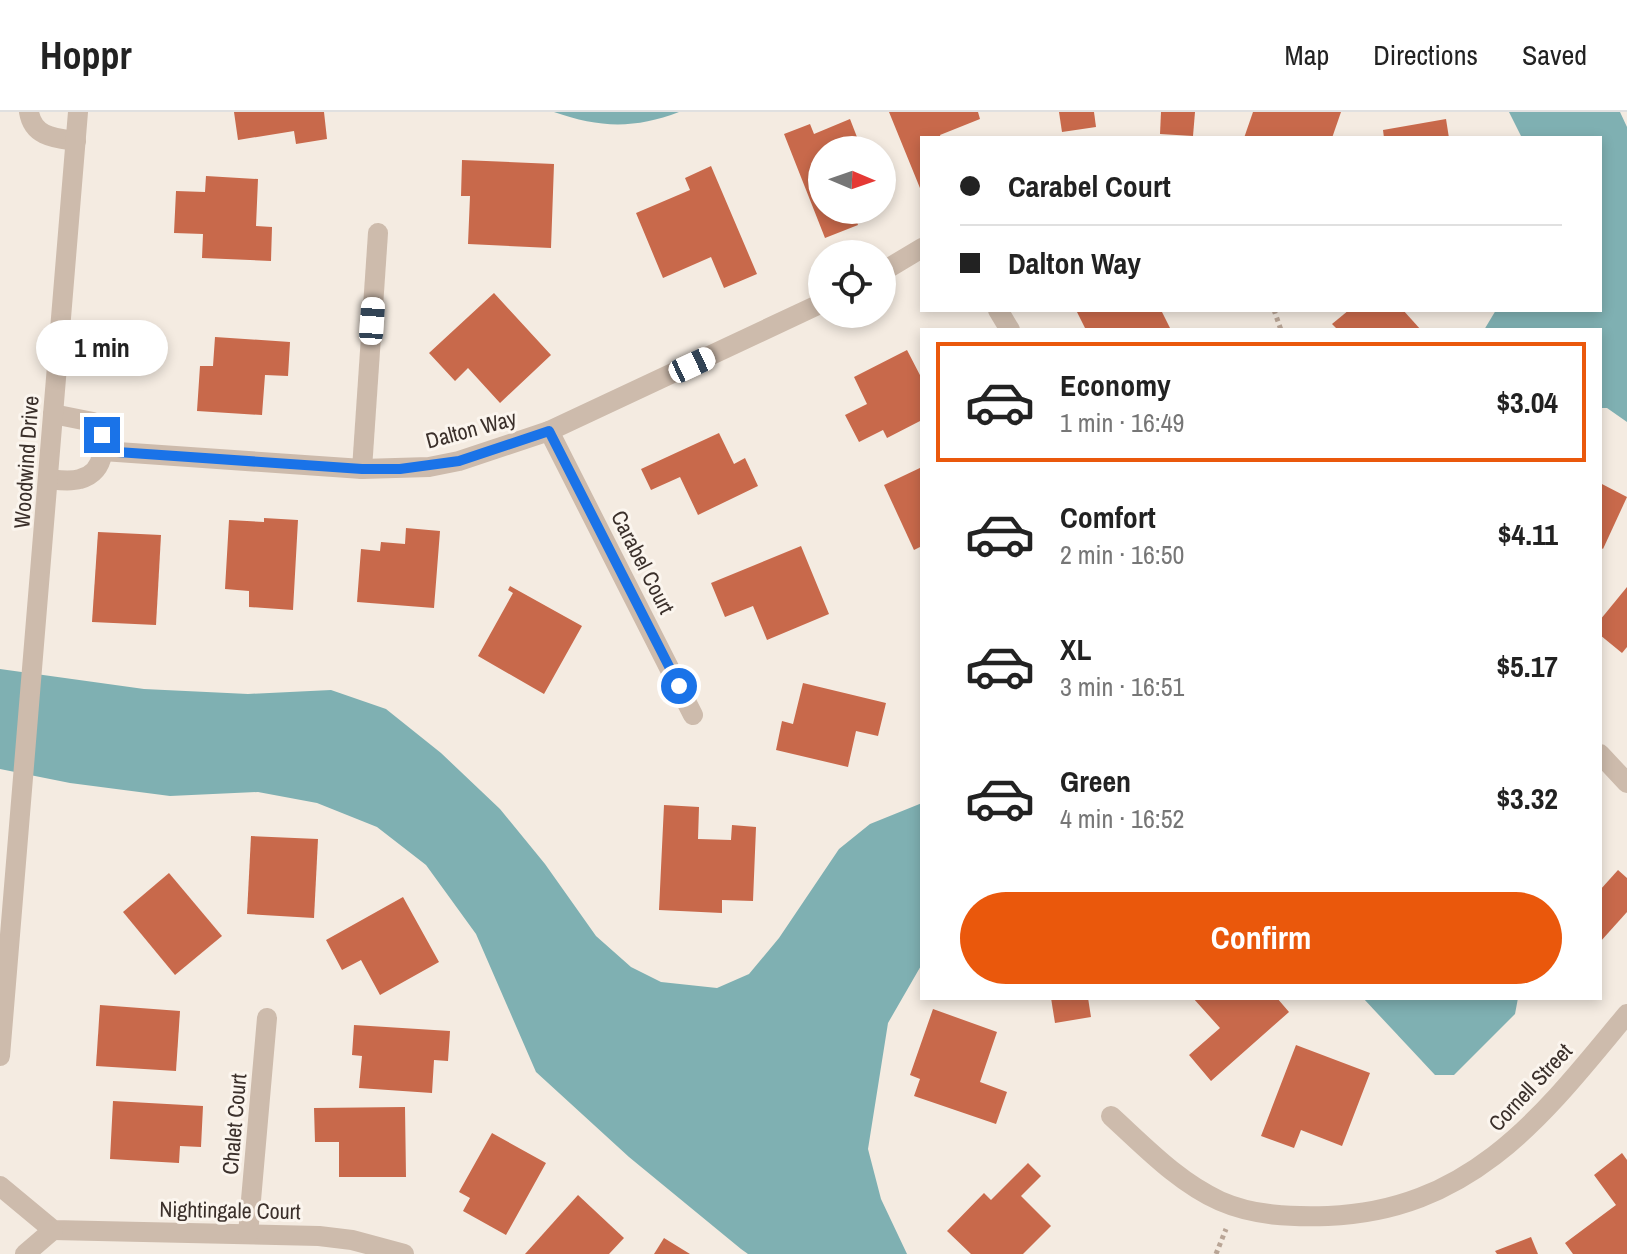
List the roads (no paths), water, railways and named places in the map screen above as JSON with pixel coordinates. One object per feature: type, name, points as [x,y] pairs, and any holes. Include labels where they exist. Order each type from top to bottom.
[{"type":"street","points":[[29,112],[35,128],[42,134],[76,141]]},
{"type":"street","name":"Woodwind Drive","points":[[0,1056],[5,930],[25,784],[78,112]]},
{"type":"street","points":[[362,469],[378,233]]},
{"type":"street","points":[[896,264],[920,249]]},
{"type":"street","name":"Dalton Way","points":[[103,451],[362,469],[429,467],[459,461],[549,431],[808,310]]},
{"type":"street","points":[[48,479],[67,480],[89,475],[101,460],[103,451],[102,435],[93,422],[53,414]]},
{"type":"street","name":"Carabel Court","points":[[549,431],[693,715]]},
{"type":"street","points":[[1602,756],[1627,783]]},
{"type":"street","name":"Cornell Street","points":[[1111,1116],[1173,1172],[1222,1202],[1279,1216],[1374,1211],[1435,1192],[1489,1162],[1546,1112],[1627,1014]]},
{"type":"street","name":"Chalet Court","points":[[248,1234],[267,1018]]},
{"type":"street","points":[[0,1186],[53,1230],[25,1254]]},
{"type":"street","name":"Nightingale Court","points":[[53,1230],[248,1234],[352,1240],[404,1254]]},
{"type":"water","points":[[554,112],[679,112],[632,124],[602,124]]},
{"type":"water","points":[[1509,112],[1620,112],[1627,127],[1627,422],[1607,408],[1602,408],[1602,328],[1485,328],[1495,312],[1602,312],[1602,136],[1521,136]]},
{"type":"water","points":[[0,669],[144,689],[248,694],[331,690],[386,709],[441,753],[500,809],[545,864],[596,936],[631,967],[661,982],[717,988],[749,974],[779,938],[839,849],[870,824],[920,804],[920,967],[888,1023],[868,1149],[881,1199],[907,1254],[748,1254],[629,1157],[536,1072],[476,934],[426,865],[377,827],[317,803],[258,792],[170,796],[70,783],[0,769]]},
{"type":"water","points":[[1365,1000],[1518,1000],[1515,1014],[1454,1075],[1435,1075]]}]
